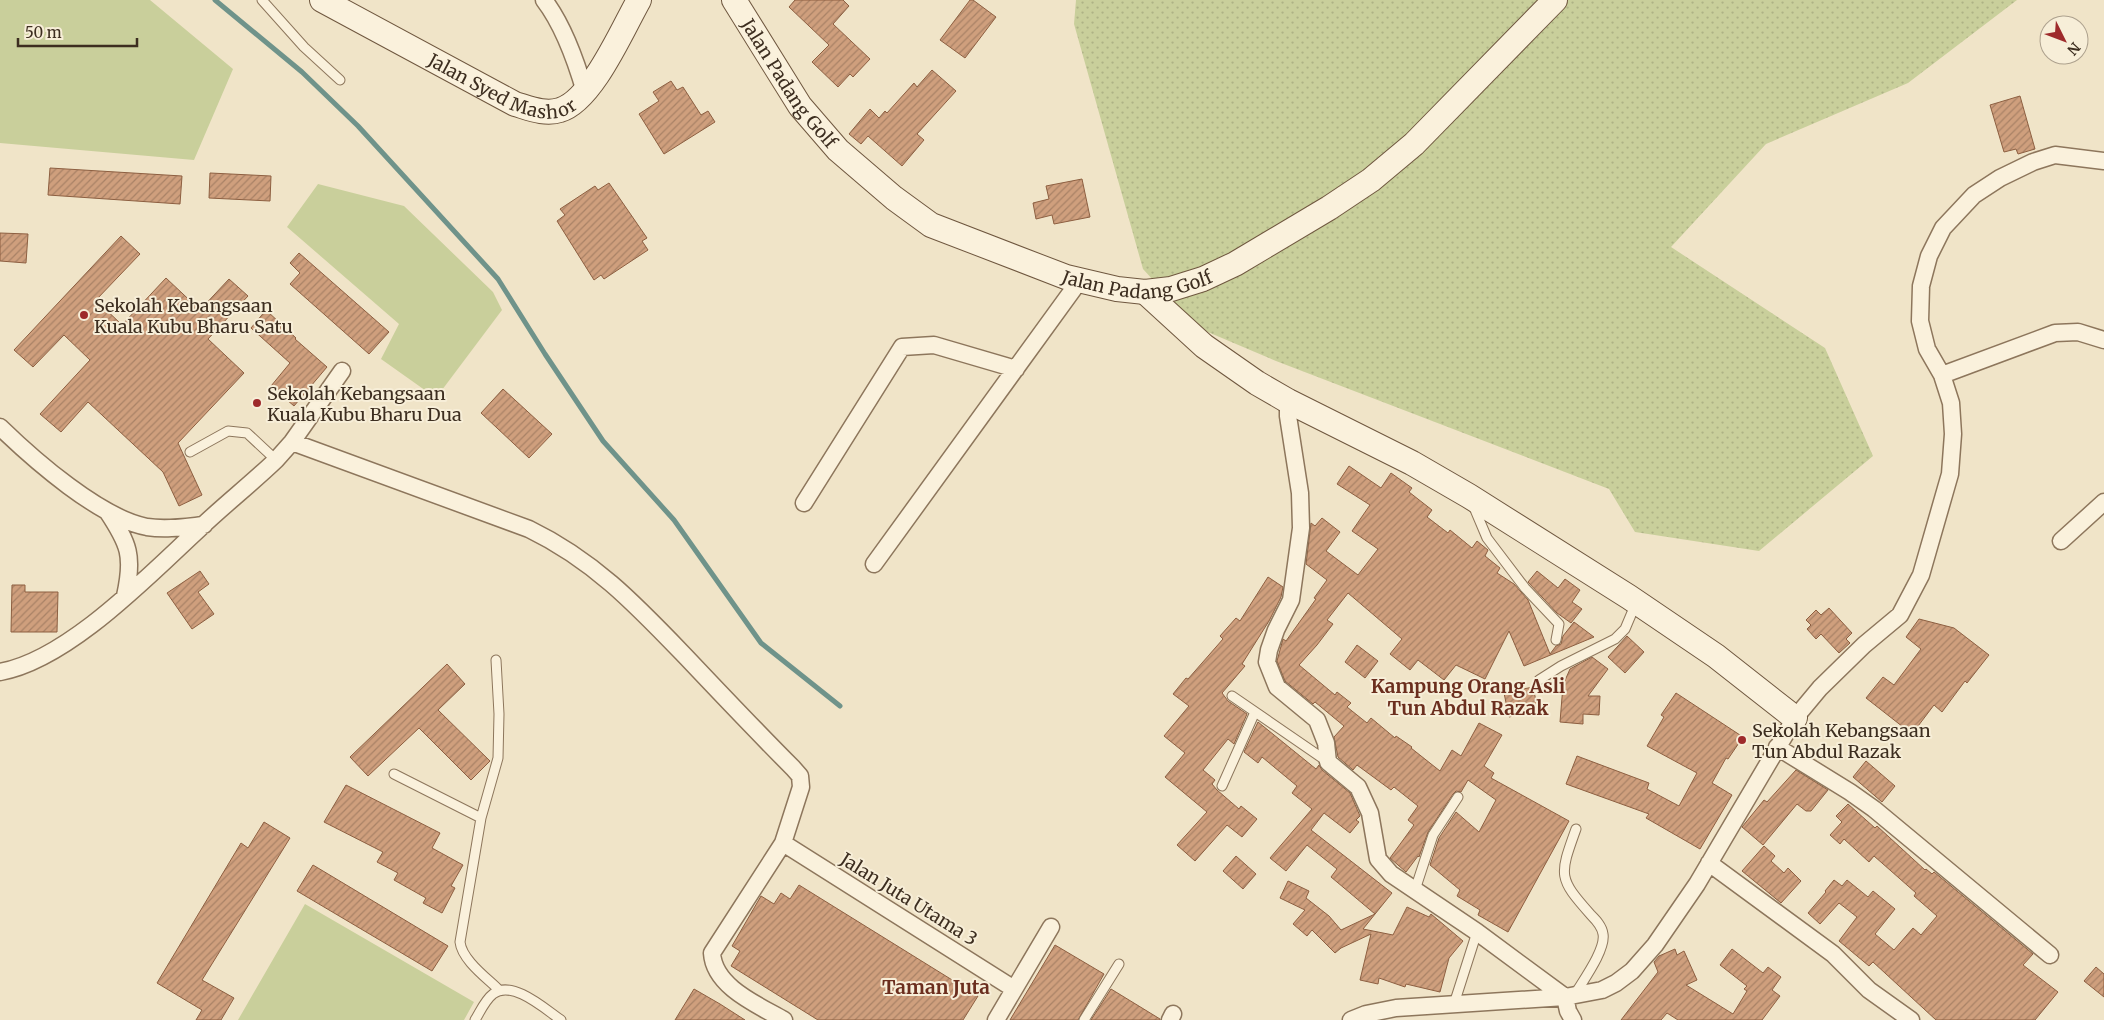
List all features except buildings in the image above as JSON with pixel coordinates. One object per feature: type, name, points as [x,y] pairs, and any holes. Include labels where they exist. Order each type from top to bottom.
[{"type":"street","name":"Jalan Syed Mashor","points":[[322,0],[515,104],[543,112],[559,111],[570,105],[585,92],[598,75],[639,0]]},
{"type":"street","points":[[544,0],[551,8],[576,62],[585,92]]},
{"type":"street","name":"Jalan Padang Golf","points":[[734,0],[800,106],[838,150],[894,198],[931,225],[1080,280],[1118,290],[1145,292],[1171,289],[1203,279],[1235,264],[1329,208],[1371,180],[1414,144],[1555,0]]},
{"type":"street","points":[[1351,1020],[1366,1014],[1396,1008],[1569,997],[1602,990],[1616,983],[1632,970],[1655,945],[1709,863],[1795,718],[1820,688],[1864,645],[1900,615],[1921,576],[1950,474],[1953,434],[1951,403],[1942,375],[1927,349],[1920,321],[1921,286],[1929,256],[1943,228],[1974,195],[2000,178],[2033,162],[2055,155],[2104,161]]},
{"type":"street","points":[[874,564],[1080,280]]},
{"type":"street","points":[[1145,292],[1204,346],[1257,383],[1288,401],[1371,441],[1469,496],[1637,602],[1716,656],[1795,718]]},
{"type":"street","points":[[1942,375],[2055,333],[2078,332],[2104,340]]},
{"type":"street","points":[[804,503],[902,347],[934,345],[1016,369]]},
{"type":"street","points":[[0,672],[36,659],[70,640],[126,596],[276,460],[292,442],[342,371]]},
{"type":"street","points":[[1288,401],[1288,416],[1300,493],[1302,528],[1291,600],[1276,630],[1267,662],[1277,687],[1317,720],[1326,743],[1328,762],[1358,787],[1370,813],[1378,859],[1391,874],[1569,997]]},
{"type":"street","points":[[0,427],[32,458],[107,511],[145,527],[165,529],[204,525]]},
{"type":"street","points":[[292,442],[529,529],[555,541],[603,575],[643,612],[800,776],[801,787],[783,843],[712,953],[713,963],[728,983],[744,996],[784,1020]]},
{"type":"street","points":[[0,446],[32,458]]},
{"type":"street","points":[[2061,541],[2104,502]]},
{"type":"street","points":[[107,511],[124,536],[128,551],[130,577],[126,596]]},
{"type":"street","points":[[1777,747],[1874,809],[2050,956]]},
{"type":"street","name":"Jalan Juta Utama 3","points":[[783,843],[1014,989]]},
{"type":"street","points":[[1709,863],[1833,954],[1869,990],[1911,1020]]},
{"type":"street","points":[[996,1020],[1051,927]]},
{"type":"street","points":[[1569,997],[1568,1012],[1573,1020]]},
{"type":"lane","points":[[262,0],[304,47],[340,80]]},
{"type":"lane","points":[[190,452],[228,431],[247,433],[276,460]]},
{"type":"lane","points":[[1469,496],[1487,538],[1525,588],[1559,624],[1556,640]]},
{"type":"lane","points":[[1539,680],[1615,639],[1625,628],[1637,602]]},
{"type":"lane","points":[[496,660],[499,714],[498,758],[480,818],[460,949],[465,957],[499,990]]},
{"type":"lane","points":[[1232,696],[1328,762]]},
{"type":"lane","points":[[1222,786],[1255,712]]},
{"type":"lane","points":[[394,774],[480,818]]},
{"type":"lane","points":[[1415,890],[1433,835],[1458,796]]},
{"type":"lane","points":[[1569,997],[1601,950],[1604,935],[1600,924],[1570,891],[1564,879],[1567,854],[1576,829]]},
{"type":"lane","points":[[1454,1004],[1477,932]]},
{"type":"lane","points":[[1084,1020],[1119,964]]},
{"type":"lane","points":[[475,1020],[488,999],[499,990],[523,994],[561,1020]]},
{"type":"green space","points":[[0,0],[150,0],[233,69],[194,160],[0,143]]},
{"type":"green space","points":[[1076,0],[2017,0],[1908,83],[1766,144],[1671,247],[1825,348],[1873,456],[1759,551],[1635,532],[1609,489],[1276,361],[1196,327],[1143,269],[1074,24]]},
{"type":"green space","points":[[318,184],[404,206],[493,292],[502,310],[436,398],[381,359],[399,324],[287,227]]},
{"type":"green space","points":[[305,904],[474,1002],[464,1020],[238,1020]]},
{"type":"waterway","points":[[215,0],[302,72],[358,126],[498,279],[603,441],[674,520],[761,643],[840,706]]},
{"type":"place","name":"Sekolah Kebangsaan Kuala Kubu Bharu Satu","points":[[84,315]]},
{"type":"place","name":"Sekolah Kebangsaan Kuala Kubu Bharu Dua","points":[[257,403]]},
{"type":"place","name":"Sekolah Kebangsaan Tun Abdul Razak","points":[[1742,740]]},
{"type":"district","name":"Kampung Orang Asli Tun Abdul Razak","points":[[1468,697]]},
{"type":"district","name":"Taman Juta","points":[[936,987]]}]
